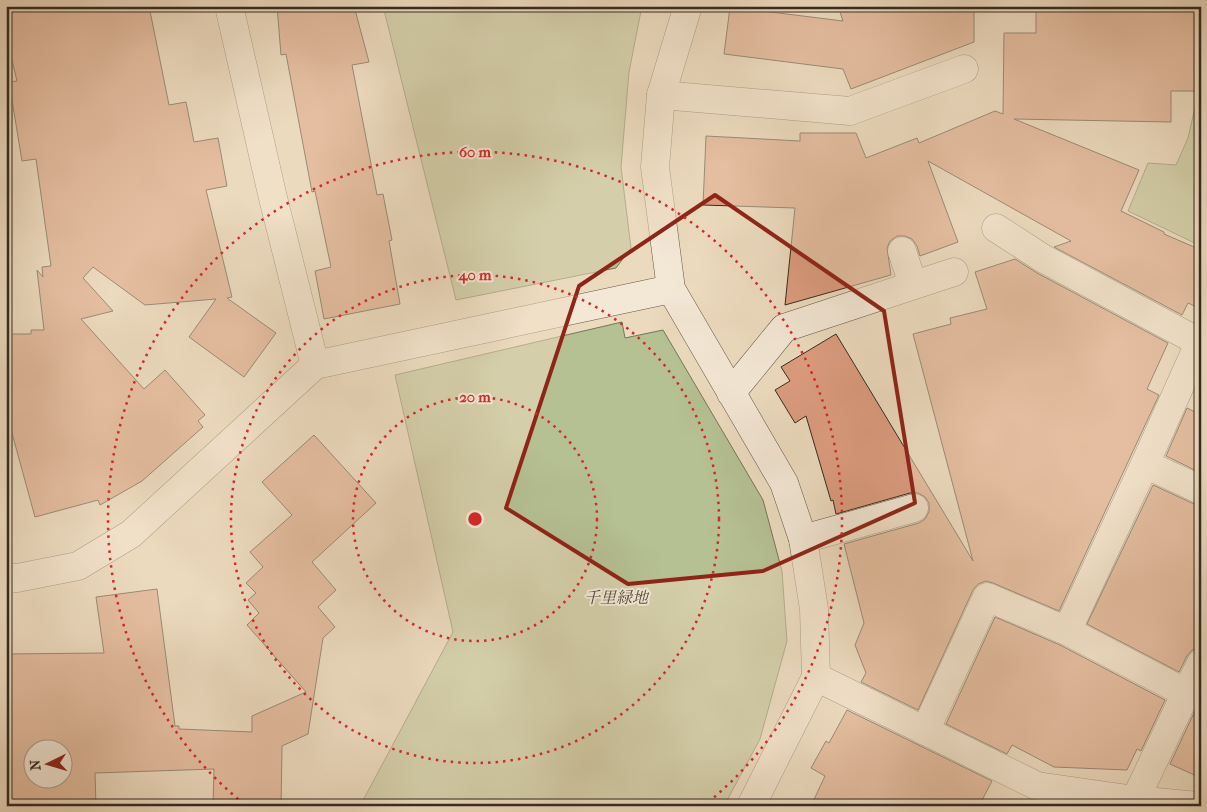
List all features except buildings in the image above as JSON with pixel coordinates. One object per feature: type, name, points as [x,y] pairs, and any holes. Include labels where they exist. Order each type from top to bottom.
[{"type":"street","points":[[229,6],[273,198],[315,366]]},
{"type":"street","points":[[688,6],[661,95],[655,167],[671,289],[784,483],[803,539],[814,609],[816,677],[751,806]]},
{"type":"street","points":[[661,95],[850,112],[964,69]]},
{"type":"street","points":[[996,228],[1044,260],[1200,340],[1145,464],[1067,631]]},
{"type":"street","points":[[902,251],[913,285]]},
{"type":"street","points":[[731,393],[784,328],[954,272]]},
{"type":"street","points":[[6,578],[17,578],[78,566],[131,534],[315,366],[671,289]]},
{"type":"street","points":[[1145,464],[1201,490]]},
{"type":"street","points":[[803,539],[914,508]]},
{"type":"street","points":[[925,731],[988,597],[1067,631],[1186,693]]},
{"type":"street","points":[[1135,800],[1201,663]]},
{"type":"street","points":[[816,677],[925,731],[1032,796],[1135,800],[1198,806]]},
{"type":"highlighted area","points":[[715,195],[884,311],[915,503],[763,571],[628,584],[506,508],[579,286]]},
{"type":"green space","points":[[383,6],[642,6],[629,72],[621,167],[631,248],[616,268],[456,300]]},
{"type":"green space","points":[[1198,94],[1201,94],[1201,246],[1128,211],[1148,163],[1176,165],[1188,138]]},
{"type":"green space","name":"千里緑地","points":[[622,322],[625,338],[663,330],[763,500],[782,571],[787,641],[760,739],[724,806],[360,806],[453,632],[395,375]]}]
